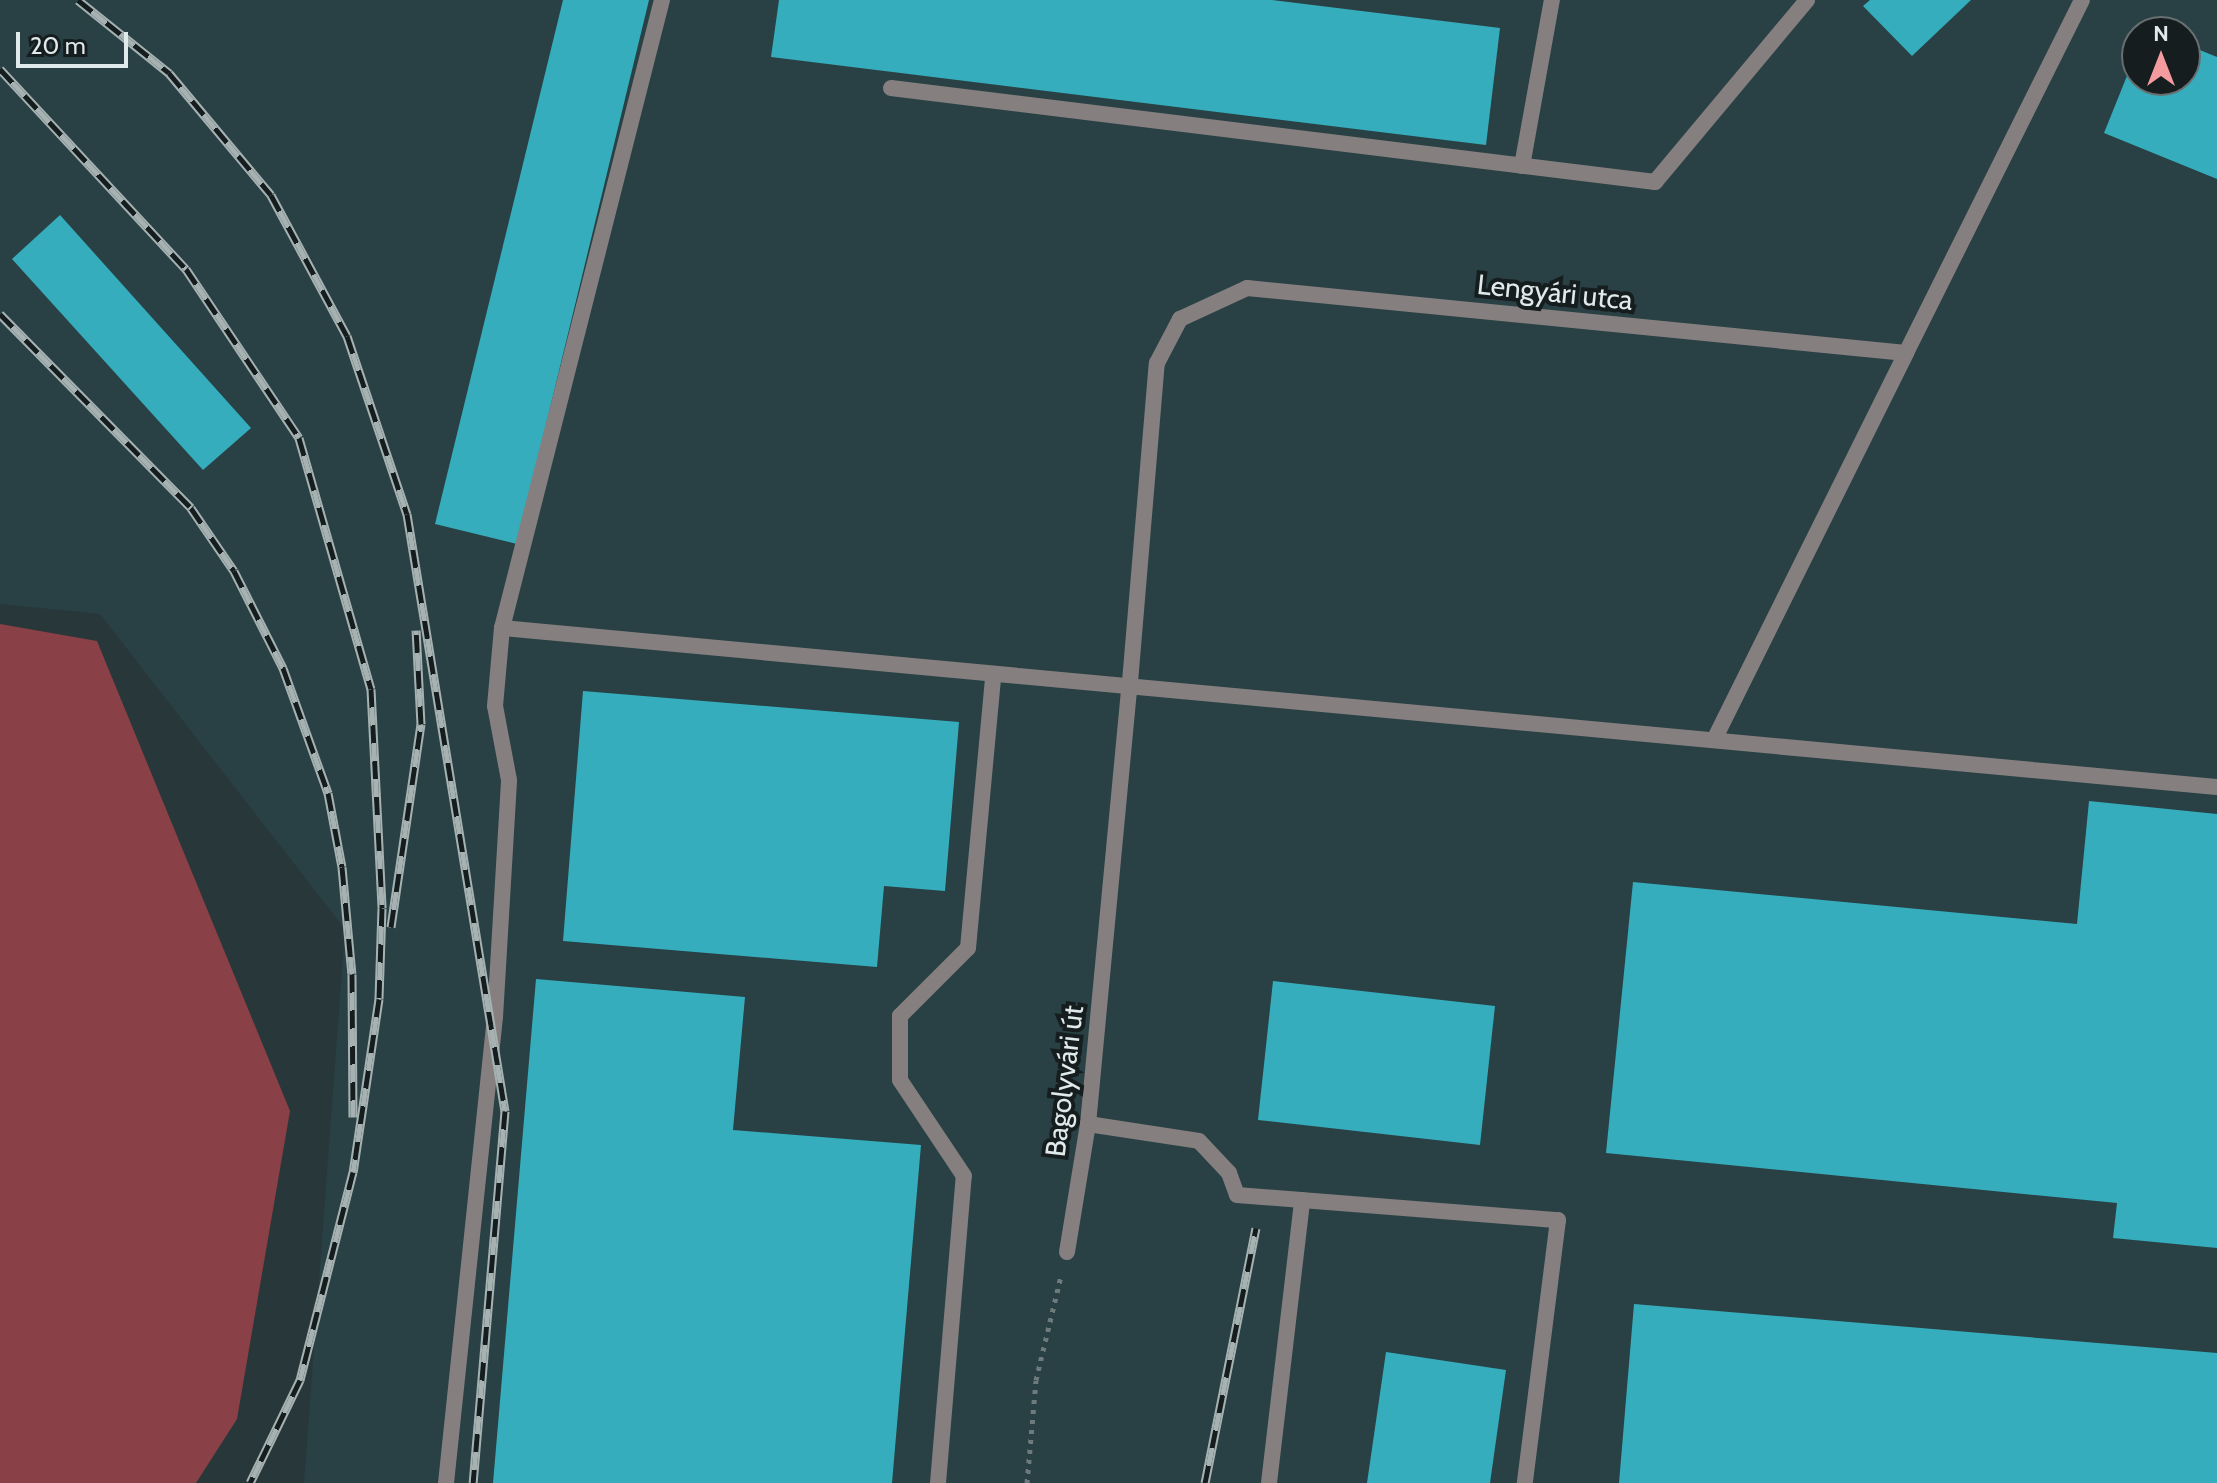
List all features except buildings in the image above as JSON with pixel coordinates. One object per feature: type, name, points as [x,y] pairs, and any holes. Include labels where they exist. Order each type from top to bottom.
[{"type":"street","points":[[446,1483],[495,1017],[509,780],[495,706],[502,628],[662,0]]},
{"type":"street","points":[[1522,166],[1552,0]]},
{"type":"street","points":[[891,88],[1655,182],[1807,0]]},
{"type":"street","points":[[1715,738],[2082,0]]},
{"type":"street","name":"Lengyári utca","points":[[1130,682],[1157,363],[1180,319],[1247,288],[1906,353]]},
{"type":"street","points":[[502,628],[993,677],[1130,682],[2217,787]]},
{"type":"street","points":[[938,1483],[964,1176],[900,1080],[900,1016],[968,948],[993,677]]},
{"type":"street","name":"Bagolyvári út","points":[[1067,1252],[1088,1124],[1130,682]]},
{"type":"street","points":[[1088,1124],[1199,1141],[1229,1173],[1237,1195],[1558,1220],[1525,1483]]},
{"type":"street","points":[[1269,1483],[1302,1200]]},
{"type":"path","points":[[1027,1483],[1036,1380],[1067,1252]]},
{"type":"shaded area","points":[[0,0],[2217,0],[2217,1483],[304,1483],[345,929],[100,614],[0,604]]},
{"type":"shaded area","points":[[0,624],[97,641],[290,1111],[237,1419],[196,1483],[0,1483]]},
{"type":"railway","points":[[78,0],[169,73],[271,195],[347,336],[407,514],[505,1111],[473,1483]]},
{"type":"railway","points":[[0,69],[186,269],[299,438],[371,689],[382,908],[379,999],[353,1172],[300,1380],[250,1483]]},
{"type":"railway","points":[[0,314],[191,508],[234,571],[283,668],[328,793],[342,867],[352,974],[353,1117]]},
{"type":"railway","points":[[391,927],[421,724],[416,630]]},
{"type":"railway","points":[[1205,1483],[1256,1228]]}]
